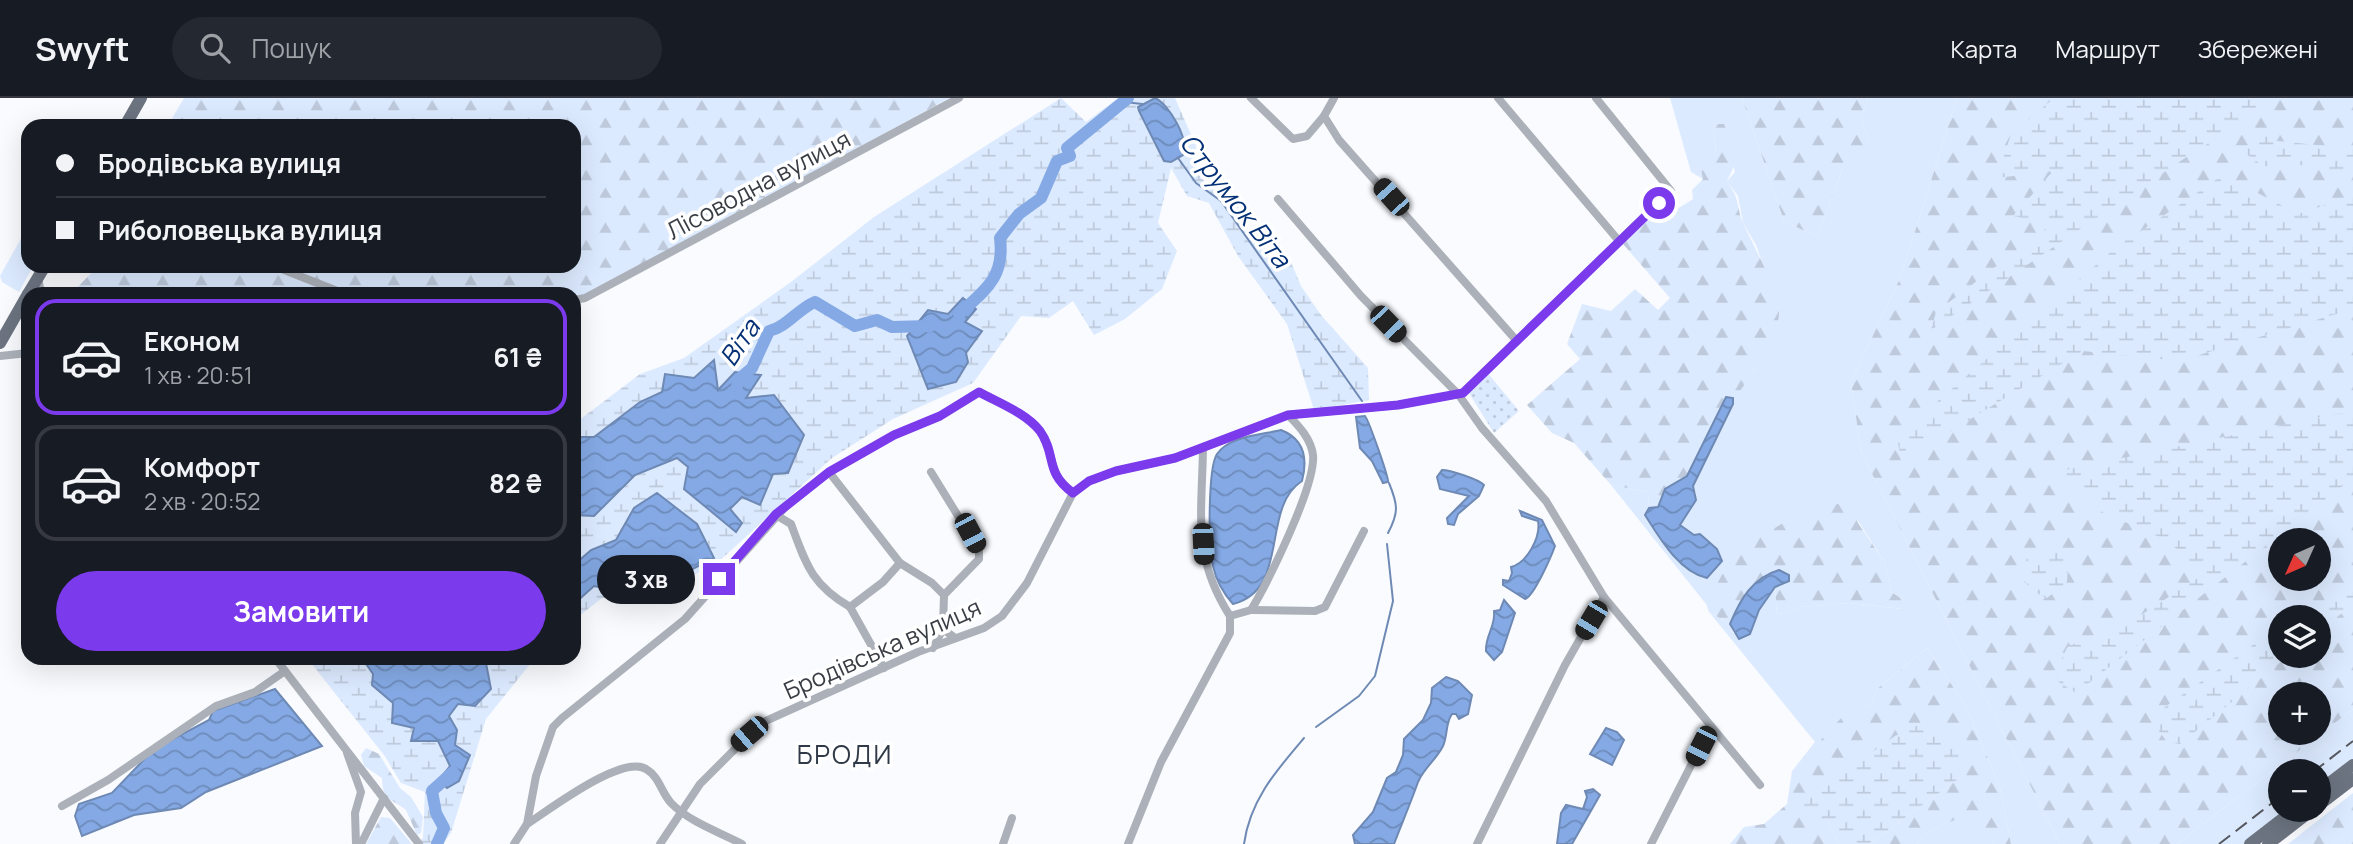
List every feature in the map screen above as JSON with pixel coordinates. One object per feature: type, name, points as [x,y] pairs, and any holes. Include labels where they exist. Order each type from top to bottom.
[{"type":"main road","points":[[129,119],[141,98]]},
{"type":"main road","points":[[0,342],[21,306]]},
{"type":"main road","points":[[2331,782],[2353,765]]},
{"type":"main road","points":[[2331,796],[2353,779]]},
{"type":"main road","points":[[2250,844],[2278,822]]},
{"type":"main road","points":[[2268,844],[2296,822]]},
{"type":"street","name":"Лісоводна вулиця","points":[[581,299],[959,98]]},
{"type":"street","points":[[1251,98],[1293,139],[1307,136],[1324,116],[1334,98]]},
{"type":"street","points":[[1498,98],[1619,241]]},
{"type":"street","points":[[514,844],[527,824],[536,776],[554,726],[685,620],[776,514],[829,472],[894,435],[940,416],[979,392],[1027,419],[1040,432],[1049,451],[1053,472],[1073,493],[1089,481],[1116,471],[1175,458],[1288,415],[1398,405],[1467,390],[1671,191],[1596,98]]},
{"type":"street","points":[[1324,116],[1339,140],[1516,340]]},
{"type":"street","points":[[1278,199],[1361,296],[1458,394],[1482,428],[1546,501],[1604,597],[1760,785]]},
{"type":"street","points":[[292,273],[327,287]]},
{"type":"street","points":[[0,356],[21,354]]},
{"type":"street","points":[[1251,610],[1290,527],[1313,468],[1313,453],[1308,438],[1288,415]]},
{"type":"street","points":[[1128,844],[1161,762],[1230,633],[1230,616],[1216,594],[1203,561],[1203,448]]},
{"type":"street","points":[[829,472],[900,564],[932,583],[944,595]]},
{"type":"street","points":[[931,472],[979,551],[979,559],[944,595],[943,629],[933,648]]},
{"type":"street","name":"Бродівська вулиця","points":[[660,844],[700,784],[761,723],[884,668],[984,628],[1014,602],[1041,558],[1073,493]]},
{"type":"street","points":[[776,514],[791,524],[799,550],[819,582],[830,595],[850,607],[884,668]]},
{"type":"street","points":[[1230,616],[1251,610],[1315,611],[1325,607],[1364,531]]},
{"type":"street","points":[[850,607],[883,582],[900,564]]},
{"type":"street","points":[[1477,844],[1565,665],[1604,597]]},
{"type":"street","points":[[943,629],[955,638]]},
{"type":"street","points":[[280,665],[344,743],[419,844]]},
{"type":"street","points":[[62,806],[108,780],[216,706],[255,692],[285,671]]},
{"type":"street","points":[[1651,844],[1711,726]]},
{"type":"street","points":[[344,743],[360,792],[355,813],[359,844]]},
{"type":"street","points":[[527,824],[608,774],[630,766],[645,768],[657,778],[668,801],[681,813],[740,844]]},
{"type":"street","points":[[359,844],[384,799]]},
{"type":"street","points":[[1003,844],[1012,818]]},
{"type":"green space","points":[[184,98],[950,98],[581,297],[581,287],[78,287],[91,273],[581,273],[581,119],[172,119]]},
{"type":"green space","points":[[1061,98],[1086,122],[1118,98],[1175,98],[1196,146],[1205,187],[1236,193],[1241,219],[1261,246],[1291,262],[1301,286],[1321,315],[1368,368],[1369,400],[1314,410],[1287,324],[1238,256],[1209,203],[1187,196],[1171,168],[1158,223],[1177,251],[1162,289],[1125,319],[1094,335],[1073,301],[1049,318],[1021,316],[973,383],[893,419],[832,458],[715,565],[640,599],[602,598],[581,614],[581,419],[640,374],[684,358],[791,282],[874,217]]},
{"type":"green space","points":[[1670,98],[1742,98],[1784,221],[1817,237],[1843,168],[1869,140],[1861,119],[1868,98],[1957,98],[1901,276],[1851,382],[1861,452],[2060,844],[2011,844],[2000,788],[1966,706],[1927,648],[1878,688],[1871,704],[1842,718],[1792,771],[1815,742],[1709,612],[1730,624],[1733,633],[1750,634],[1759,610],[1775,587],[1777,615],[1801,607],[1849,603],[1902,609],[1904,600],[1891,592],[1885,563],[1858,521],[1736,552],[1706,604],[1611,485],[1648,492],[1649,508],[1645,515],[1667,549],[1699,576],[1717,549],[1701,534],[1694,536],[1680,526],[1696,493],[1693,486],[1728,416],[1733,398],[1755,369],[1777,324],[1779,310],[1756,245],[1743,223],[1738,196],[1727,181],[1735,172],[1724,125],[1713,124],[1716,153],[1703,179],[1691,172]]},
{"type":"green space","points":[[1742,98],[1868,98],[1861,119],[1869,140],[1863,161],[1843,168],[1817,237],[1784,221]]},
{"type":"green space","points":[[1957,98],[2353,98],[2353,709],[2331,726],[2331,682],[2268,682],[2268,745],[2306,745],[2288,759],[2268,759],[2268,774],[2177,844],[2060,844],[1861,452],[1851,382],[1901,276]]},
{"type":"green space","points":[[2054,98],[2281,98],[2188,156],[1931,330],[1936,312],[2052,224],[2013,216],[2053,171],[1997,178],[2011,134]]},
{"type":"green space","points":[[1713,124],[1724,124],[1738,158],[1727,181],[1774,290],[1779,310],[1778,320],[1770,343],[1736,397],[1726,397],[1687,476],[1665,489],[1658,507],[1649,508],[1648,492],[1611,485],[1574,443],[1552,433],[1527,405],[1580,359],[1567,344],[1582,304],[1611,311],[1635,289],[1658,310],[1670,298],[1623,244],[1649,219],[1674,211],[1693,199],[1692,190],[1703,179],[1699,160],[1716,152]]},
{"type":"green space","points":[[2259,134],[2278,141],[2353,149],[2353,173],[2341,176],[2305,165],[2263,166],[2242,151]]},
{"type":"green space","points":[[2223,175],[2298,214],[2353,196],[2353,309],[2179,361],[2083,351],[1901,461],[1897,436],[2113,250]]},
{"type":"green space","points":[[21,238],[21,273],[29,273],[19,292],[2,282],[0,276]]},
{"type":"green space","points":[[1486,371],[1519,411],[1494,433],[1467,390]]},
{"type":"green space","points":[[2353,413],[2353,478],[2289,528],[2268,528],[2268,544],[2076,693],[2057,681],[2058,666],[2068,646],[2121,628],[2201,576],[2169,541],[2104,513],[2051,473],[2334,414]]},
{"type":"green space","points":[[1844,502],[1885,563],[1891,592],[1904,600],[1903,609],[1849,603],[1801,607],[1777,615],[1775,587],[1781,584],[1769,573],[1750,589],[1730,624],[1709,612],[1706,604],[1734,553],[1791,518]]},
{"type":"green space","points":[[2048,548],[2060,552],[2068,565],[2067,582],[2047,598],[2032,591],[2020,575],[2029,553]]},
{"type":"green space","points":[[2353,592],[2353,604],[2331,622],[2331,605],[2322,605]]},
{"type":"green space","points":[[2268,634],[2268,668],[2273,668],[2180,744],[2167,742],[2156,727],[2162,709]]},
{"type":"green space","points":[[1927,648],[1966,706],[2000,788],[2011,844],[1994,844],[1969,814],[1933,829],[1916,844],[1870,844],[1962,776],[1827,821],[1839,844],[1730,844],[1744,827],[1764,824],[1787,804],[1792,771],[1842,717],[1871,704],[1878,688]]},
{"type":"green space","points":[[313,665],[529,665],[486,719],[451,833],[443,844],[415,844],[423,838],[425,792],[401,783],[384,755]]},
{"type":"green space","points":[[2353,709],[2353,765],[2331,782],[2331,759],[2288,759],[2306,745],[2331,745],[2331,726]]},
{"type":"green space","points":[[1927,721],[1954,742],[1962,776],[1870,844],[1839,844],[1827,821],[1813,821],[1801,802],[1895,736]]},
{"type":"green space","points":[[366,748],[379,754],[400,788],[411,797],[423,817],[421,833],[417,835],[406,810],[386,796],[382,778],[364,766],[361,755]]},
{"type":"green space","points":[[2268,774],[2268,822],[2278,822],[2250,844],[2177,844]]},
{"type":"green space","points":[[2353,793],[2353,844],[2288,844],[2316,822],[2331,822],[2331,810]]},
{"type":"green space","points":[[1969,813],[1994,844],[1916,844],[1933,829]]},
{"type":"green space","points":[[381,817],[390,818],[412,844],[366,844]]},
{"type":"water","points":[[1155,98],[1172,115],[1184,141],[1183,155],[1171,162],[1164,161],[1138,107]]},
{"type":"water","points":[[963,298],[976,309],[965,322],[982,331],[966,353],[968,362],[956,382],[928,389],[907,336],[928,310],[948,314]]},
{"type":"water","points":[[714,360],[718,390],[735,372],[761,375],[746,398],[774,395],[804,435],[788,473],[773,474],[760,505],[742,497],[730,509],[742,523],[736,532],[684,489],[688,467],[677,458],[635,475],[594,516],[581,515],[581,437],[594,437],[640,402],[662,392],[665,374],[694,378]]},
{"type":"water","points":[[1726,397],[1733,398],[1733,404],[1693,486],[1696,500],[1680,525],[1694,535],[1700,534],[1717,549],[1722,561],[1707,578],[1687,569],[1679,561],[1663,543],[1645,515],[1649,508],[1658,507],[1665,489],[1687,476]]},
{"type":"water","points":[[1365,416],[1388,482],[1383,483],[1372,461],[1360,448],[1356,417]]},
{"type":"water","points":[[1281,430],[1295,439],[1302,450],[1302,481],[1289,493],[1282,509],[1269,566],[1262,582],[1251,596],[1233,604],[1218,582],[1211,557],[1210,509],[1214,462],[1217,454],[1229,443]]},
{"type":"water","points":[[1442,470],[1464,475],[1484,485],[1479,496],[1458,514],[1454,525],[1448,524],[1447,518],[1469,496],[1440,489],[1437,477]]},
{"type":"water","points":[[657,493],[697,524],[714,558],[640,596],[594,586],[581,598],[581,559],[591,550],[616,540],[634,508]]},
{"type":"water","points":[[1520,511],[1542,520],[1555,546],[1537,584],[1525,599],[1503,585],[1503,580],[1509,581],[1511,567],[1517,565],[1532,548],[1537,534],[1538,521],[1522,516]]},
{"type":"water","points":[[1779,570],[1789,575],[1789,581],[1775,587],[1759,610],[1750,634],[1739,639],[1730,624],[1738,607],[1754,584]]},
{"type":"water","points":[[1504,600],[1515,613],[1502,652],[1494,660],[1486,651],[1486,646],[1494,611],[1500,610]]},
{"type":"water","points":[[367,665],[486,665],[491,689],[475,706],[458,704],[449,716],[457,730],[455,745],[470,755],[459,781],[447,788],[439,780],[450,766],[438,741],[411,741],[414,728],[392,723],[393,703],[372,685],[373,674]]},
{"type":"water","points":[[1446,677],[1458,681],[1472,695],[1468,714],[1459,719],[1456,714],[1452,714],[1443,746],[1418,782],[1394,844],[1355,844],[1353,835],[1373,812],[1387,778],[1396,772],[1403,755],[1404,739],[1423,720],[1431,703],[1432,688]]},
{"type":"water","points":[[275,689],[322,746],[206,792],[181,808],[134,815],[82,836],[75,816],[79,804],[112,793],[154,749],[209,720],[213,711]]},
{"type":"water","points":[[1606,728],[1617,732],[1624,740],[1612,765],[1590,754]]},
{"type":"water","points":[[1593,789],[1600,795],[1572,844],[1557,844],[1561,813],[1566,805],[1583,809],[1587,797],[1585,791]]},
{"type":"waterway","name":"Віта","points":[[959,314],[991,282],[999,263],[1000,238],[1019,214],[1041,198],[1057,161],[1070,156],[1067,148],[1128,98]]},
{"type":"waterway","name":"Струмок Віта","points":[[1125,102],[1142,104]]},
{"type":"waterway","name":"Струмок Віта","points":[[1178,158],[1196,183],[1221,201],[1362,401]]},
{"type":"waterway","name":"Віта","points":[[737,386],[739,379],[752,368],[769,331],[781,326],[815,302],[855,326],[877,320],[892,327],[930,326]]},
{"type":"waterway","name":"Струмок Віта","points":[[1388,533],[1396,508],[1389,483]]},
{"type":"waterway","name":"Струмок Віта","points":[[1316,727],[1359,696],[1375,676],[1393,601],[1387,544]]},
{"type":"waterway","name":"Струмок Віта","points":[[1244,844],[1258,800],[1274,774],[1304,738]]},
{"type":"waterway","name":"Віта","points":[[437,844],[444,828],[436,813],[432,791],[453,772]]},
{"type":"railway","points":[[2330,759],[2353,741]]},
{"type":"railway","points":[[2219,844],[2268,806]]},
{"type":"district","name":"БРОДИ","points":[[845,754]]},
{"type":"route","points":[[719,579],[776,514],[829,472],[866,454],[894,435],[940,416],[979,392],[1027,419],[1040,432],[1049,451],[1053,472],[1073,493],[1089,481],[1116,471],[1175,458],[1288,415],[1398,405],[1463,393],[1659,203]]}]
